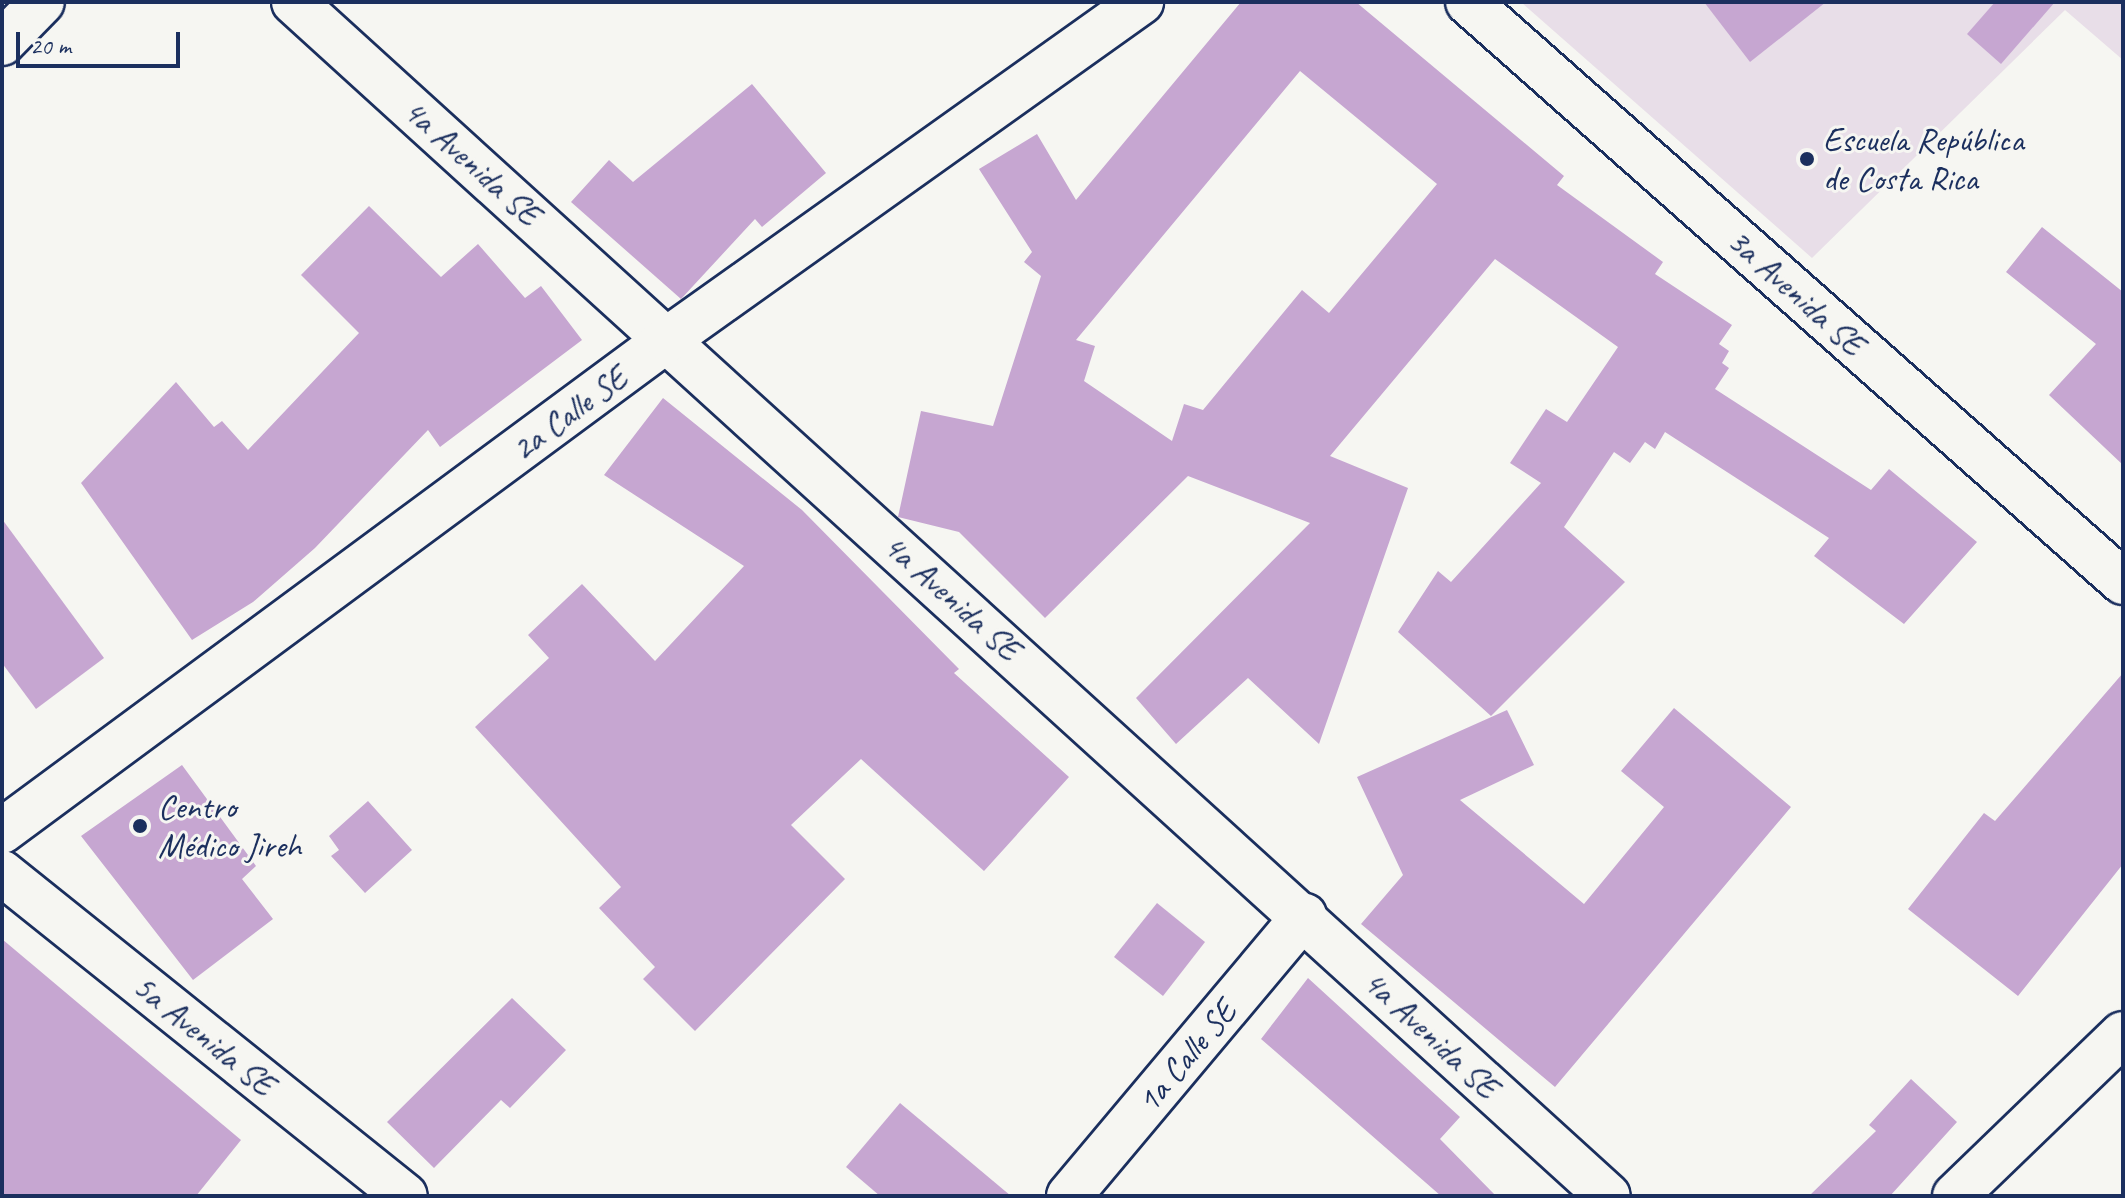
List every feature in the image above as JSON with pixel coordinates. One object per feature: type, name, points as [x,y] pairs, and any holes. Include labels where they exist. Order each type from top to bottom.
[{"type":"street","points":[[2,43],[42,2]]},
{"type":"street","name":"4a Avenida SE","points":[[294,2],[1304,916],[1608,1196]]},
{"type":"street","name":"2a Calle SE","points":[[2,831],[668,339],[1141,2]]},
{"type":"street","name":"3a Avenida SE","points":[[1468,2],[2123,582]]},
{"type":"street","name":"5a Avenida SE","points":[[2,873],[405,1196]]},
{"type":"street","name":"1a Calle SE","points":[[1069,1196],[1304,916]]},
{"type":"street","points":[[1955,1196],[2123,1034]]},
{"type":"shaded area","name":"Escuela República de Costa Rica","points":[[1521,2],[2123,2],[2123,60],[2065,10],[1812,258]]},
{"type":"building","points":[[1241,2],[1356,2],[1564,176],[1557,185],[1663,262],[1655,274],[1732,325],[1719,344],[1729,351],[1722,363],[1729,368],[1715,389],[1871,490],[1889,469],[1977,542],[1904,624],[1814,556],[1829,538],[1665,432],[1655,449],[1645,442],[1630,463],[1614,452],[1564,527],[1625,582],[1491,716],[1398,632],[1438,571],[1451,582],[1541,483],[1510,463],[1546,409],[1567,422],[1618,347],[1495,259],[1330,456],[1408,488],[1319,744],[1248,678],[1176,744],[1136,698],[1310,523],[1188,476],[1045,618],[959,532],[898,517],[921,411],[993,426],[1041,276],[1024,262],[1032,252],[979,169],[1037,134],[1076,200]],"holes":[[[1300,71],[1437,184],[1329,313],[1302,290],[1203,410],[1184,404],[1172,441],[1084,381],[1095,346],[1076,340]]]},
{"type":"building","points":[[1704,2],[1826,2],[1750,62]]},
{"type":"building","points":[[1995,2],[2055,2],[2001,64],[1967,34]]},
{"type":"building","points":[[752,84],[826,173],[762,227],[755,219],[681,299],[571,202],[609,160],[633,182]]},
{"type":"building","points":[[369,206],[441,277],[478,244],[525,298],[541,286],[582,340],[440,447],[428,430],[315,548],[253,602],[192,640],[81,483],[176,382],[214,427],[222,421],[248,450],[359,333],[301,275]]},
{"type":"building","points":[[2042,227],[2123,292],[2123,465],[2049,395],[2096,344],[2006,272]]},
{"type":"building","points":[[663,398],[802,510],[959,669],[954,673],[1069,777],[984,871],[861,759],[791,825],[845,879],[695,1031],[643,979],[655,967],[599,908],[621,887],[475,727],[549,658],[528,635],[582,584],[655,661],[744,566],[604,475]]},
{"type":"building","points":[[2,519],[104,658],[36,709],[2,663]]},
{"type":"building","points":[[2123,673],[2123,864],[2018,996],[1908,909],[1984,813],[1995,821]]},
{"type":"building","points":[[1674,708],[1791,807],[1555,1087],[1361,924],[1403,875],[1357,777],[1507,710],[1534,765],[1460,800],[1584,904],[1664,807],[1621,771]]},
{"type":"building","points":[[182,765],[256,866],[242,879],[273,919],[193,980],[81,836]]},
{"type":"building","points":[[368,801],[412,850],[365,893],[331,856],[339,850],[329,836]]},
{"type":"building","points":[[1157,903],[1205,942],[1163,996],[1114,957]]},
{"type":"building","points":[[2,939],[241,1140],[196,1196],[2,1196]]},
{"type":"building","points":[[1308,978],[1460,1117],[1440,1139],[1496,1196],[1441,1196],[1261,1039]]},
{"type":"building","points":[[512,998],[566,1050],[510,1108],[501,1100],[434,1168],[387,1122]]},
{"type":"building","points":[[1911,1079],[1957,1122],[1890,1196],[1809,1196],[1876,1131],[1869,1125]]},
{"type":"building","points":[[900,1103],[1011,1196],[880,1196],[846,1167]]},
{"type":"place","name":"Escuela República de Costa Rica","points":[[1807,159]]},
{"type":"place","name":"Centro Médico Jireh","points":[[140,826]]}]
